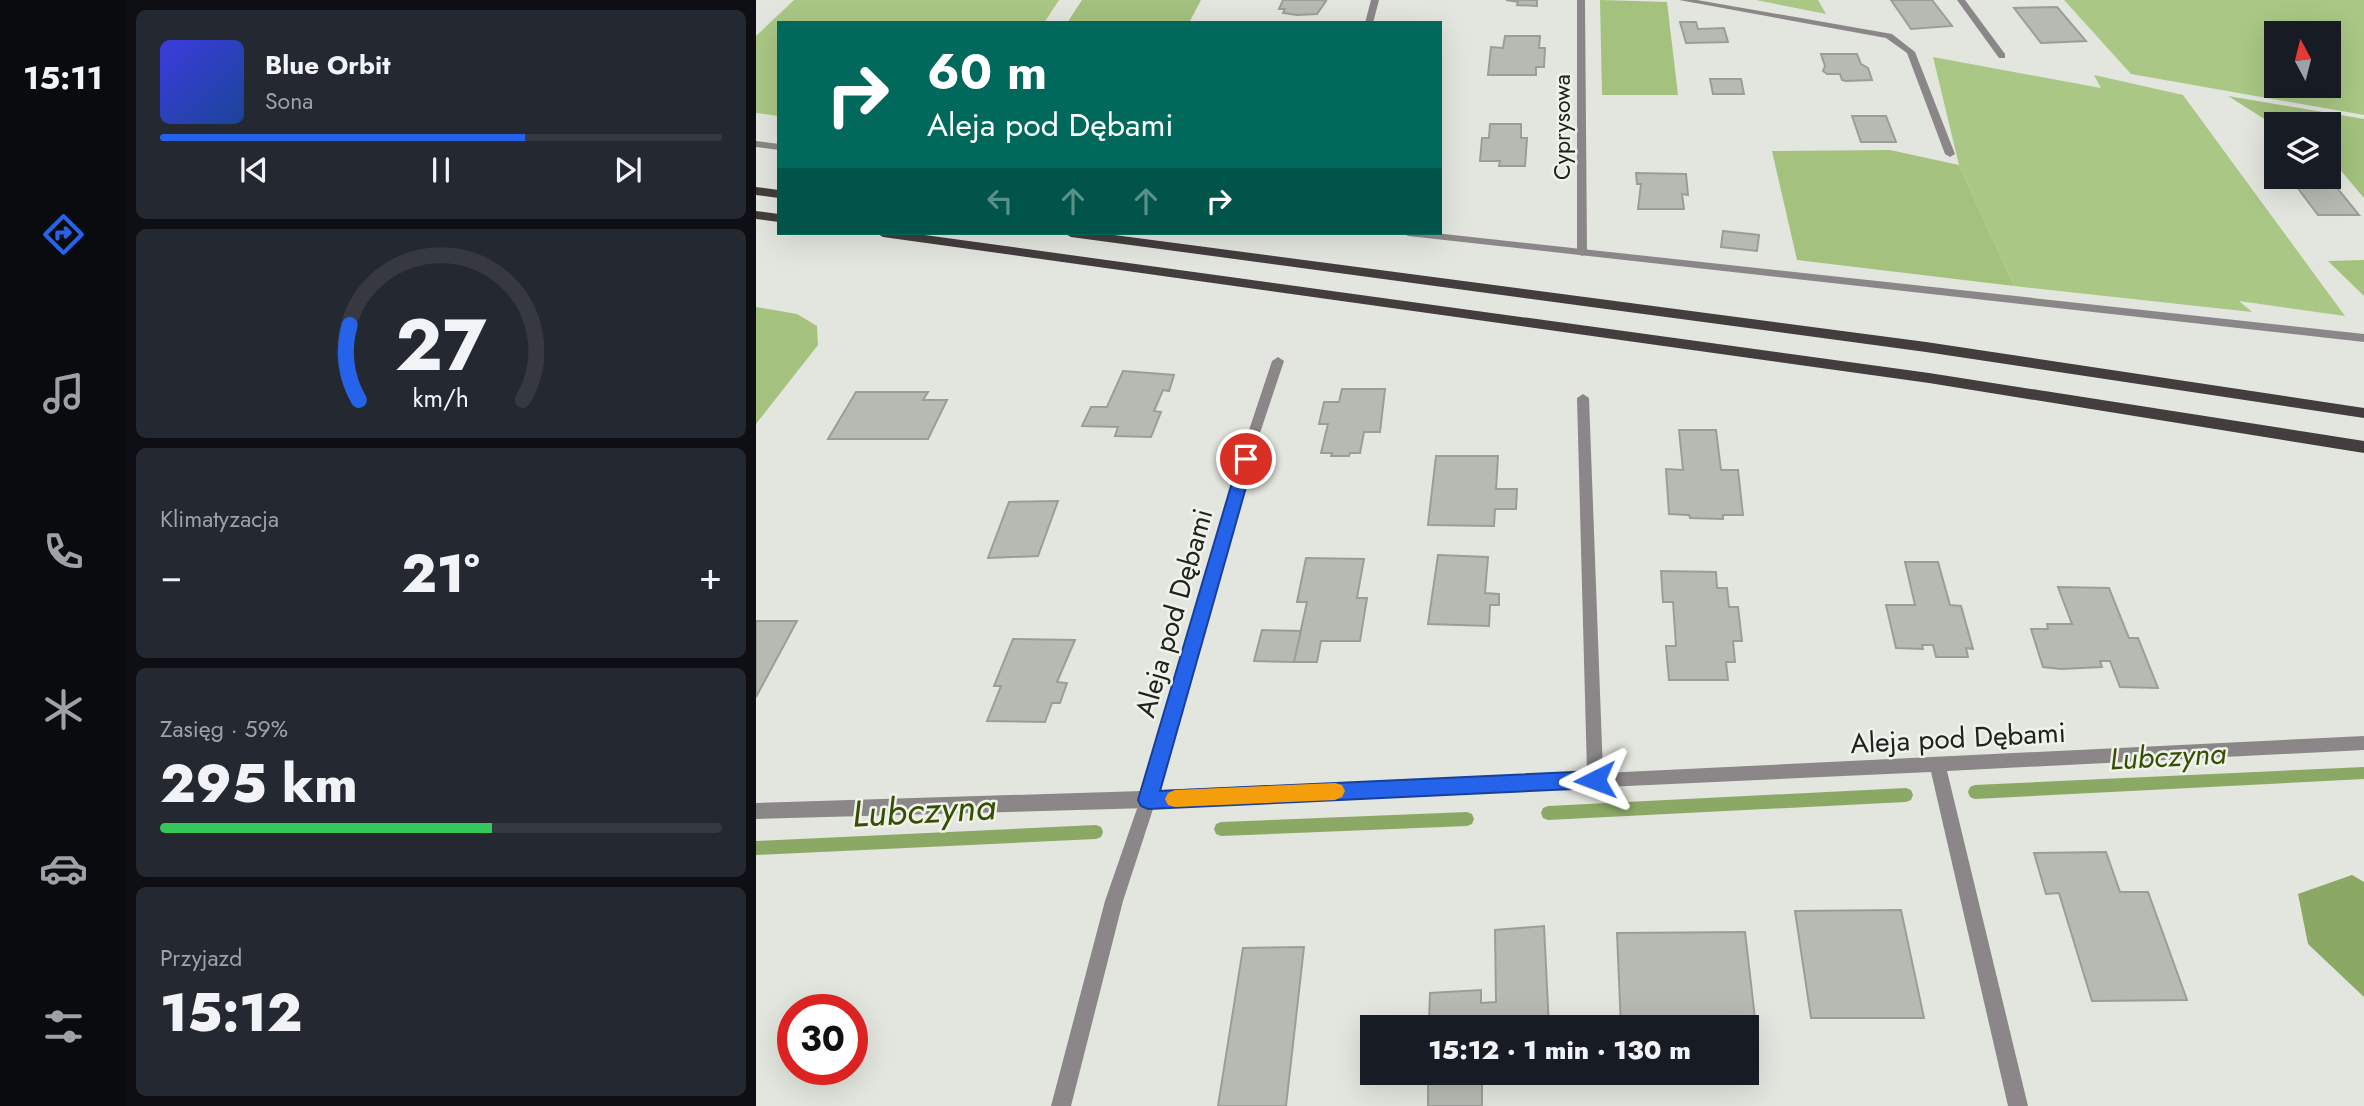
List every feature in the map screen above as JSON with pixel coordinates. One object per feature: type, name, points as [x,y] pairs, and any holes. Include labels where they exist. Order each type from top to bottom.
[{"type":"main road","points":[[756,191],[777,194]]},
{"type":"main road","points":[[756,215],[777,218]]},
{"type":"main road","points":[[897,235],[1942,380],[2364,447]]},
{"type":"main road","points":[[1086,235],[1913,345],[2364,413]]},
{"type":"street","points":[[1370,21],[1375,0]]},
{"type":"street","name":"Cyprysowa","points":[[1581,0],[1582,253]]},
{"type":"street","points":[[1683,0],[1889,36],[1911,52],[1950,154]]},
{"type":"street","points":[[1961,0],[2002,56]]},
{"type":"street","points":[[756,144],[777,147]]},
{"type":"street","points":[[1425,235],[2364,338]]},
{"type":"street","name":"Aleja pod Dębami","points":[[1148,800],[1254,433],[1278,361]]},
{"type":"street","points":[[1583,398],[1595,780]]},
{"type":"street","name":"Aleja pod Dębami","points":[[756,811],[1148,800],[1938,766],[2364,743]]},
{"type":"street","points":[[1938,766],[2018,1106]]},
{"type":"street","points":[[1061,1106],[1114,901],[1148,800]]},
{"type":"shaded area","points":[[794,0],[1059,0],[1045,21],[777,21],[777,116],[756,113],[756,36]]},
{"type":"shaded area","points":[[1082,0],[1201,0],[1190,21],[1068,21]]},
{"type":"shaded area","points":[[1600,0],[1667,2],[1678,95],[1602,95]]},
{"type":"shaded area","points":[[1756,0],[1818,0],[1826,14]]},
{"type":"shaded area","points":[[2064,0],[2364,0],[2364,115],[2267,98],[2342,98],[2342,21],[2264,21],[2264,97],[2131,74]]},
{"type":"shaded area","points":[[1933,57],[2101,88],[2094,75],[2183,95],[2345,316],[2239,301],[2252,312],[2014,286],[1959,165]]},
{"type":"shaded area","points":[[2228,96],[2323,112],[2264,112],[2264,119]]},
{"type":"shaded area","points":[[2341,115],[2364,119],[2364,198],[2341,171]]},
{"type":"shaded area","points":[[1890,150],[1959,165],[2014,286],[1797,260],[1772,151]]},
{"type":"shaded area","points":[[2364,260],[2364,296],[2328,261]]},
{"type":"shaded area","points":[[756,307],[797,314],[817,326],[818,345],[756,424]]},
{"type":"shaded area","points":[[2352,875],[2364,882],[2364,997],[2308,944],[2298,894]]},
{"type":"building","points":[[1283,0],[1326,1],[1317,14],[1297,15],[1283,13],[1285,9],[1279,9]]},
{"type":"building","points":[[1506,0],[1537,0],[1537,6],[1517,5],[1518,2]]},
{"type":"building","points":[[1891,0],[1932,0],[1952,26],[1911,29]]},
{"type":"building","points":[[2057,7],[2086,41],[2041,43],[2014,8]]},
{"type":"building","points":[[1680,22],[1696,22],[1698,29],[1724,28],[1728,42],[1686,43]]},
{"type":"building","points":[[1505,36],[1540,36],[1539,48],[1545,48],[1544,67],[1536,67],[1536,75],[1488,75],[1491,47],[1503,48]]},
{"type":"building","points":[[1821,54],[1857,54],[1861,64],[1868,68],[1872,80],[1846,81],[1842,80],[1840,74],[1827,74],[1823,71],[1825,66]]},
{"type":"building","points":[[1710,79],[1741,79],[1744,94],[1713,94]]},
{"type":"building","points":[[1852,116],[1886,116],[1896,142],[1861,142]]},
{"type":"building","points":[[1490,124],[1521,124],[1521,138],[1527,138],[1525,166],[1499,166],[1500,161],[1480,161],[1482,138],[1489,138]]},
{"type":"building","points":[[1636,173],[1686,174],[1688,195],[1682,194],[1684,209],[1638,209],[1641,184],[1637,184]]},
{"type":"building","points":[[2298,189],[2338,189],[2359,215],[2318,215]]},
{"type":"building","points":[[1723,231],[1759,235],[1757,251],[1721,247]]},
{"type":"building","points":[[1123,371],[1174,375],[1169,391],[1163,390],[1154,411],[1161,412],[1151,437],[1115,436],[1118,427],[1082,426],[1091,407],[1107,407]]},
{"type":"building","points":[[1342,389],[1385,389],[1380,432],[1364,432],[1360,453],[1331,456],[1332,453],[1321,453],[1328,424],[1319,424],[1324,402],[1339,402]]},
{"type":"building","points":[[856,392],[928,392],[923,400],[947,400],[928,439],[828,439]]},
{"type":"building","points":[[1679,430],[1716,430],[1721,470],[1738,470],[1743,515],[1723,515],[1723,519],[1669,514],[1666,469],[1683,470]]},
{"type":"building","points":[[1436,456],[1498,456],[1496,489],[1517,489],[1516,509],[1495,509],[1494,526],[1428,525]]},
{"type":"building","points":[[1058,501],[1038,556],[988,558],[1009,502]]},
{"type":"building","points":[[1438,555],[1488,557],[1485,593],[1499,594],[1499,605],[1490,605],[1489,626],[1428,624]]},
{"type":"building","points":[[1306,558],[1364,559],[1357,598],[1367,598],[1360,641],[1321,641],[1317,662],[1294,662],[1307,602],[1297,602]]},
{"type":"building","points":[[1905,562],[1938,562],[1950,605],[1961,606],[1973,649],[1966,648],[1968,657],[1936,657],[1933,645],[1922,645],[1923,649],[1896,648],[1886,605],[1915,605]]},
{"type":"building","points":[[1661,571],[1716,572],[1717,588],[1727,588],[1729,607],[1738,607],[1742,641],[1733,641],[1735,662],[1726,662],[1728,680],[1669,680],[1666,646],[1676,646],[1673,602],[1663,602]]},
{"type":"building","points":[[2058,587],[2109,588],[2129,638],[2138,638],[2158,688],[2120,687],[2110,661],[2100,661],[2102,667],[2043,667],[2031,629],[2048,629],[2047,624],[2072,624]]},
{"type":"building","points":[[756,621],[797,621],[756,697]]},
{"type":"building","points":[[1262,630],[1301,631],[1294,662],[1254,661]]},
{"type":"building","points":[[1013,639],[1075,640],[1057,682],[1067,683],[1060,703],[1052,703],[1045,722],[987,721],[1001,686],[994,686]]},
{"type":"building","points":[[2106,852],[2120,892],[2148,892],[2187,1000],[2092,1001],[2059,893],[2046,894],[2034,853]]},
{"type":"building","points":[[1901,910],[1924,1018],[1811,1018],[1795,911]]},
{"type":"building","points":[[1544,926],[1548,1015],[1429,1015],[1430,993],[1481,990],[1481,1003],[1496,1002],[1495,930]]},
{"type":"building","points":[[1745,932],[1755,1015],[1620,1015],[1617,933]]},
{"type":"building","points":[[1304,947],[1286,1106],[1218,1106],[1243,948]]},
{"type":"building","points":[[1428,1085],[1482,1085],[1482,1106],[1428,1106]]},
{"type":"waterway","name":"Lubczyna","points":[[1975,792],[2364,773]]},
{"type":"waterway","name":"Lubczyna","points":[[1548,813],[1906,795]]},
{"type":"waterway","name":"Lubczyna","points":[[1221,829],[1467,819]]},
{"type":"waterway","name":"Lubczyna","points":[[756,848],[1096,832]]},
{"type":"slow traffic","points":[[1175,799],[1335,791]]},
{"type":"route","points":[[1246,459],[1148,800],[1595,780]]}]
